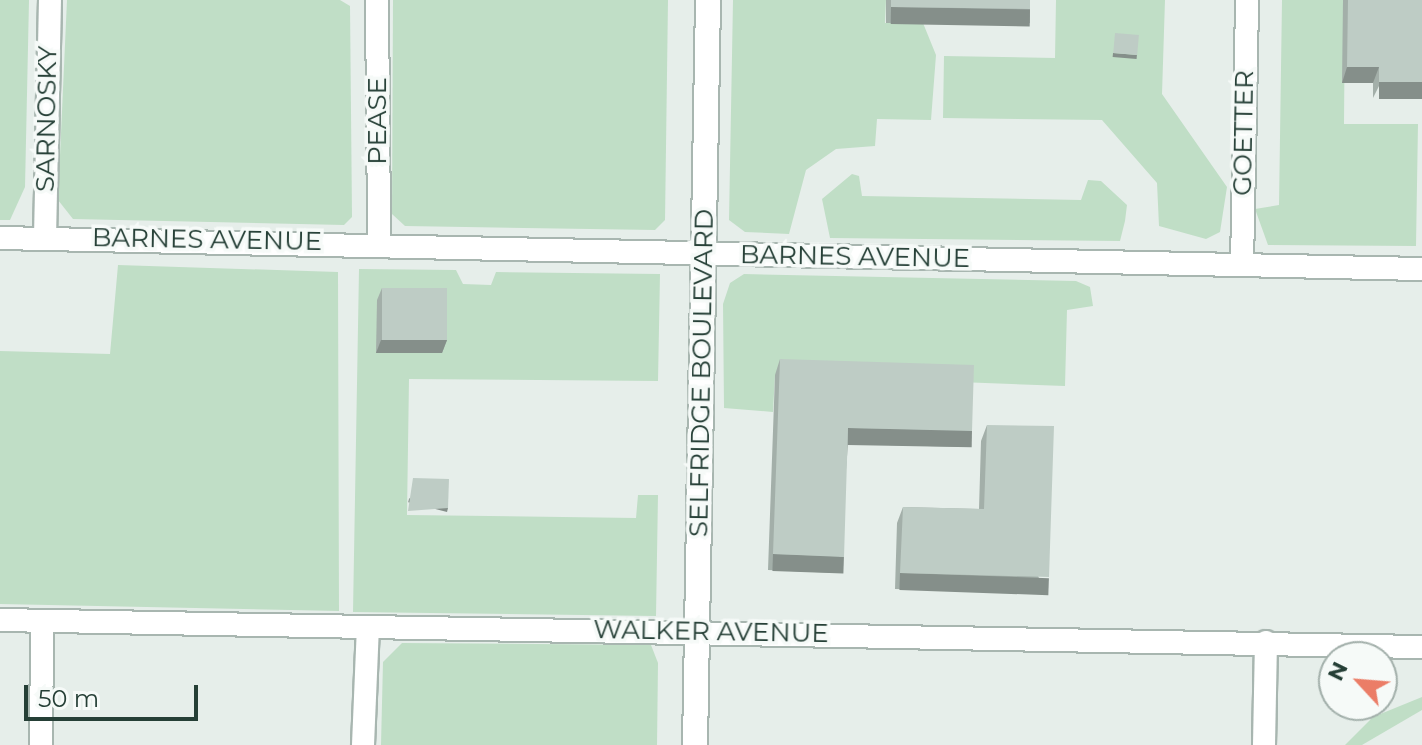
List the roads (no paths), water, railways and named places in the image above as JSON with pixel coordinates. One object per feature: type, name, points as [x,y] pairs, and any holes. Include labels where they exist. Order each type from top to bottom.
[{"type":"street","name":"SARNOSKY","points":[[45,238],[50,0]]},
{"type":"street","name":"PEASE","points":[[377,0],[379,242]]},
{"type":"street","name":"SELFRIDGE BOULEVARD","points":[[695,745],[708,0]]},
{"type":"street","name":"GOETTER","points":[[1242,265],[1247,0]]},
{"type":"street","name":"BARNES AVENUE","points":[[0,238],[379,242],[705,254],[1422,269]]},
{"type":"street","name":"WALKER AVENUE","points":[[0,620],[1422,647]]},
{"type":"street","points":[[41,745],[42,621]]},
{"type":"street","points":[[363,745],[368,627]]},
{"type":"street","points":[[1264,745],[1266,642]]}]
